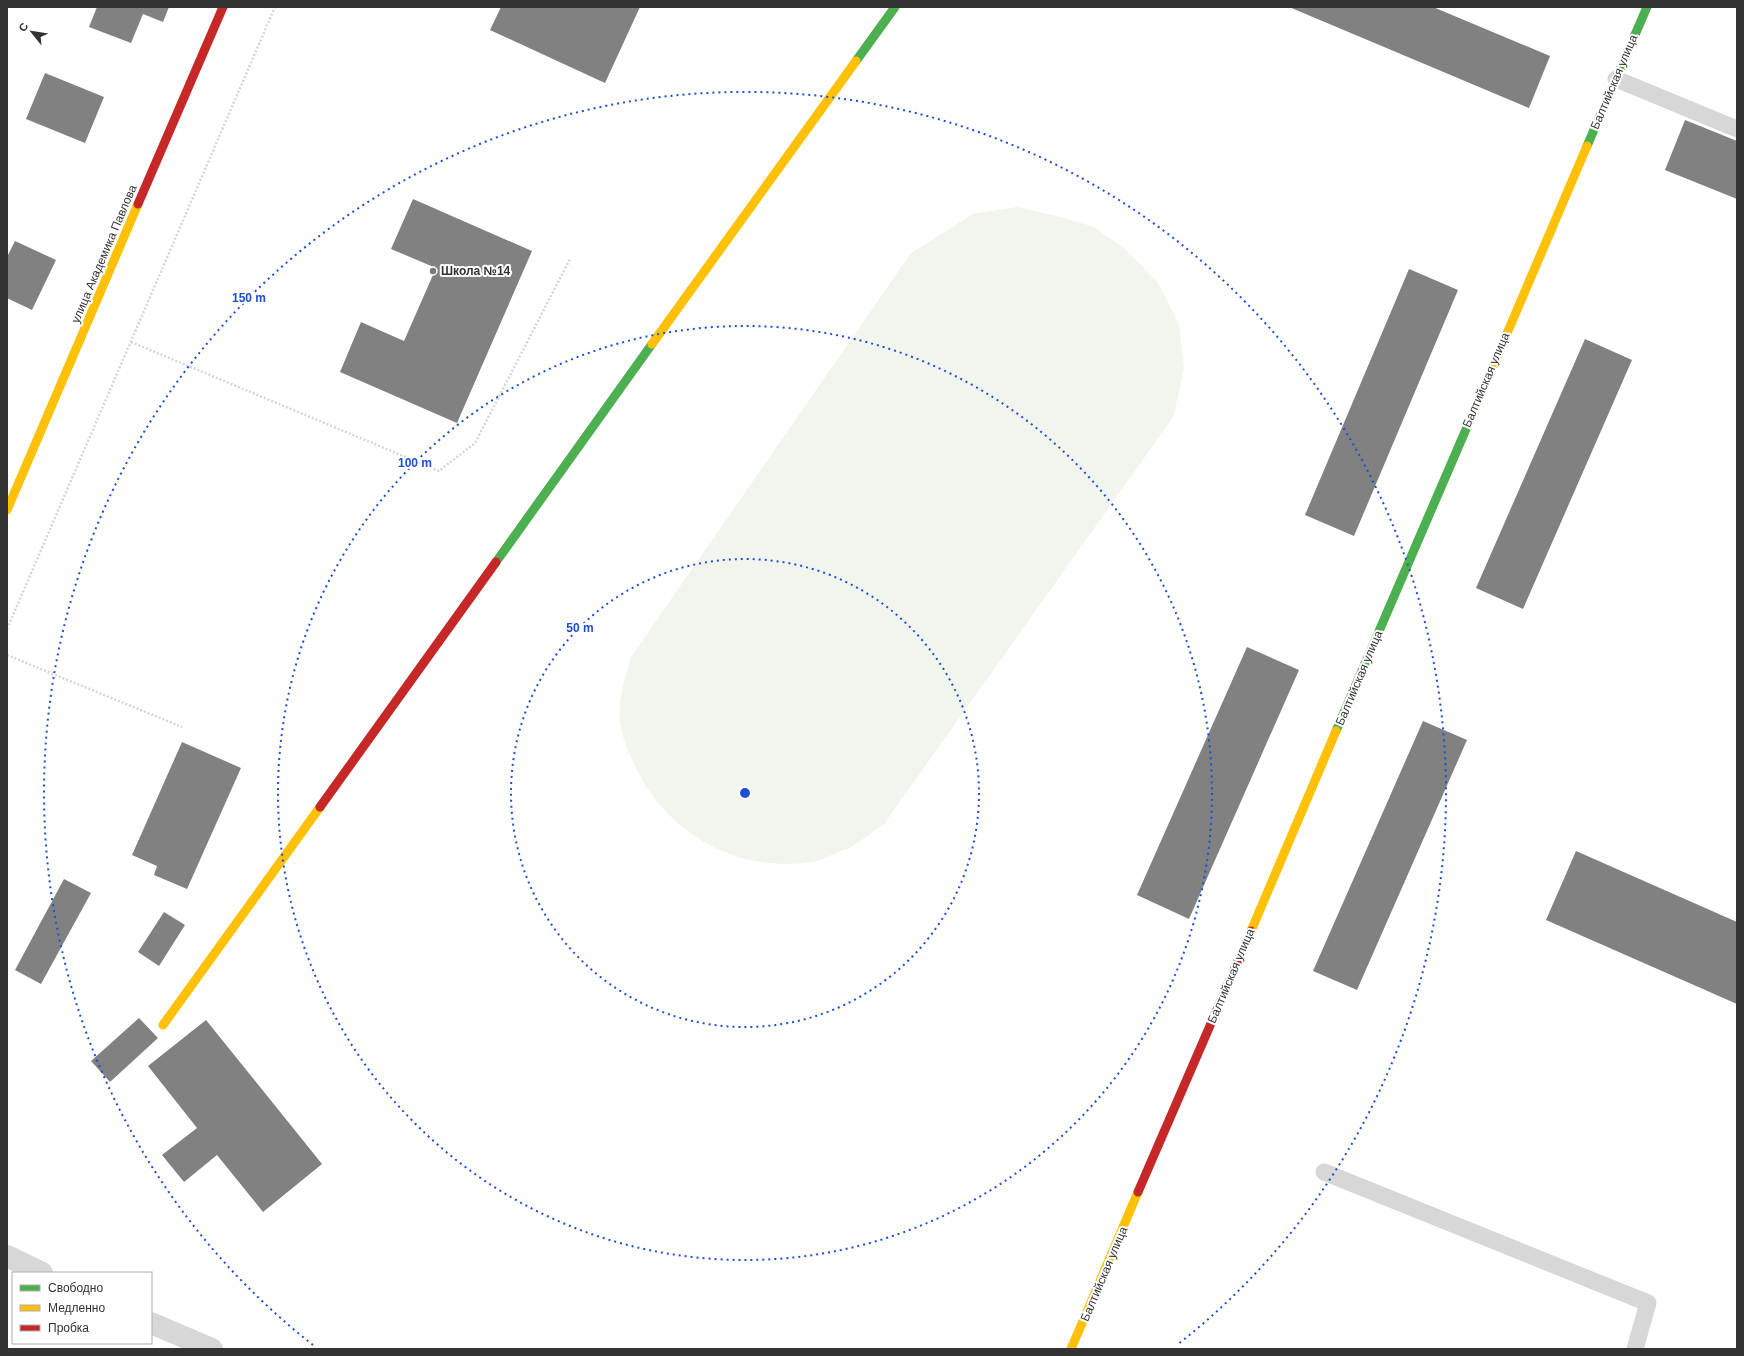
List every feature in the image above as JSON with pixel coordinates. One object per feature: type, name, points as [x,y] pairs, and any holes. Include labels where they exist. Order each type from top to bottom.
[{"type":"street","name":"улица Академика Павлова","points":[[7,510],[223,7]]},
{"type":"street","points":[[163,1025],[895,7]]},
{"type":"street","name":"Балтийская улица","points":[[1071,1349],[1647,7]]},
{"type":"street","points":[[7,1256],[40,1272]]},
{"type":"street","points":[[152,1322],[212,1349]]},
{"type":"lane","points":[[1616,79],[1737,129]]},
{"type":"lane","points":[[1324,1172],[1648,1303],[1635,1349]]},
{"type":"path","points":[[7,629],[275,7]]},
{"type":"path","points":[[130,342],[439,471],[476,443],[570,259]]},
{"type":"path","points":[[7,655],[182,727]]},
{"type":"shaded area","points":[[1017,207],[1061,217],[1094,227],[1125,249],[1158,283],[1179,324],[1184,369],[1174,416],[884,824],[851,847],[812,862],[785,864],[758,862],[733,855],[710,845],[688,831],[668,814],[651,793],[629,753],[621,728],[620,706],[622,689],[631,657],[911,253],[973,214]]},
{"type":"building","points":[[97,7],[169,7],[163,22],[143,14],[131,43],[89,27]]},
{"type":"building","points":[[501,7],[640,7],[605,83],[490,30]]},
{"type":"building","points":[[1289,7],[1433,7],[1550,56],[1529,108]]},
{"type":"building","points":[[45,73],[104,97],[85,143],[26,119]]},
{"type":"building","points":[[1685,120],[1737,141],[1737,199],[1665,170]]},
{"type":"building","points":[[413,199],[532,251],[457,423],[340,372],[361,322],[404,341],[436,268],[391,249]]},
{"type":"building","points":[[15,241],[56,260],[32,310],[7,298],[7,257]]},
{"type":"building","points":[[1409,269],[1458,290],[1354,536],[1305,515]]},
{"type":"building","points":[[1585,339],[1632,360],[1523,609],[1476,588]]},
{"type":"building","points":[[1247,647],[1299,670],[1189,919],[1137,895]]},
{"type":"building","points":[[1423,721],[1467,740],[1357,990],[1313,971]]},
{"type":"building","points":[[182,742],[241,768],[187,889],[154,875],[157,866],[132,855]]},
{"type":"building","points":[[1576,851],[1737,922],[1737,1004],[1546,920]]},
{"type":"building","points":[[64,879],[91,893],[41,984],[15,970]]},
{"type":"building","points":[[164,912],[185,925],[159,966],[138,952]]},
{"type":"building","points":[[139,1018],[158,1038],[110,1082],[91,1061]]},
{"type":"building","points":[[206,1020],[322,1164],[263,1212],[217,1155],[184,1182],[162,1155],[197,1128],[148,1066]]},
{"type":"traffic: fast","points":[[856,61],[895,7]]},
{"type":"traffic: fast","points":[[1587,146],[1647,7]]},
{"type":"traffic: fast","points":[[496,562],[652,344]]},
{"type":"traffic: fast","points":[[1336,731],[1470,420]]},
{"type":"traffic: slow","points":[[652,344],[856,61]]},
{"type":"traffic: slow","points":[[1470,420],[1587,146]]},
{"type":"traffic: slow","points":[[7,510],[138,204]]},
{"type":"traffic: slow","points":[[1251,931],[1336,731]]},
{"type":"traffic: slow","points":[[163,1025],[320,807]]},
{"type":"traffic: slow","points":[[1071,1349],[1138,1192]]},
{"type":"traffic: jam","points":[[138,204],[223,7]]},
{"type":"traffic: jam","points":[[320,807],[496,562]]},
{"type":"traffic: jam","points":[[1138,1192],[1251,931]]},
{"type":"place","name":"Школа №14","points":[[433,271]]}]
